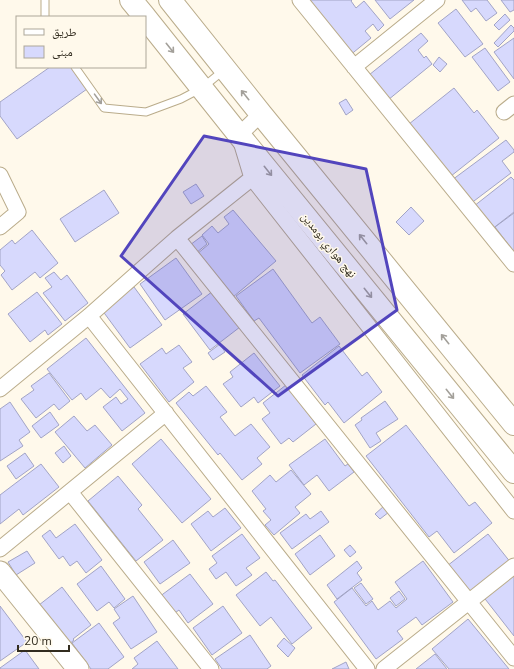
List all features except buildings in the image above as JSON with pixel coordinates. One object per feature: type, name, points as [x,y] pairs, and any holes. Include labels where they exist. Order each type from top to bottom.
[{"type":"main road","name":"نهج هواري بومدين","points":[[131,0],[144,16]]},
{"type":"main road","points":[[170,0],[225,70],[514,424]]},
{"type":"main road","name":"نهج هواري بومدين","points":[[146,18],[239,135],[514,472]]},
{"type":"street","points":[[300,0],[514,264]]},
{"type":"street","points":[[354,67],[437,0]]},
{"type":"street","points":[[261,114],[239,135],[252,178],[514,511]]},
{"type":"street","points":[[0,175],[18,212],[0,227]]},
{"type":"street","points":[[0,389],[89,316],[177,238],[252,178]]},
{"type":"street","points":[[177,238],[514,658]]},
{"type":"street","points":[[89,316],[367,669]]},
{"type":"street","points":[[0,549],[166,413]]},
{"type":"street","points":[[70,492],[211,669]]},
{"type":"street","points":[[384,669],[514,566]]},
{"type":"street","points":[[0,572],[78,669]]},
{"type":"lane","points":[[45,0],[45,16]]},
{"type":"lane","points":[[76,68],[104,108],[146,112],[181,99],[202,88],[225,70]]},
{"type":"highlighted area","points":[[204,136],[366,169],[397,310],[278,396],[121,256]]}]
